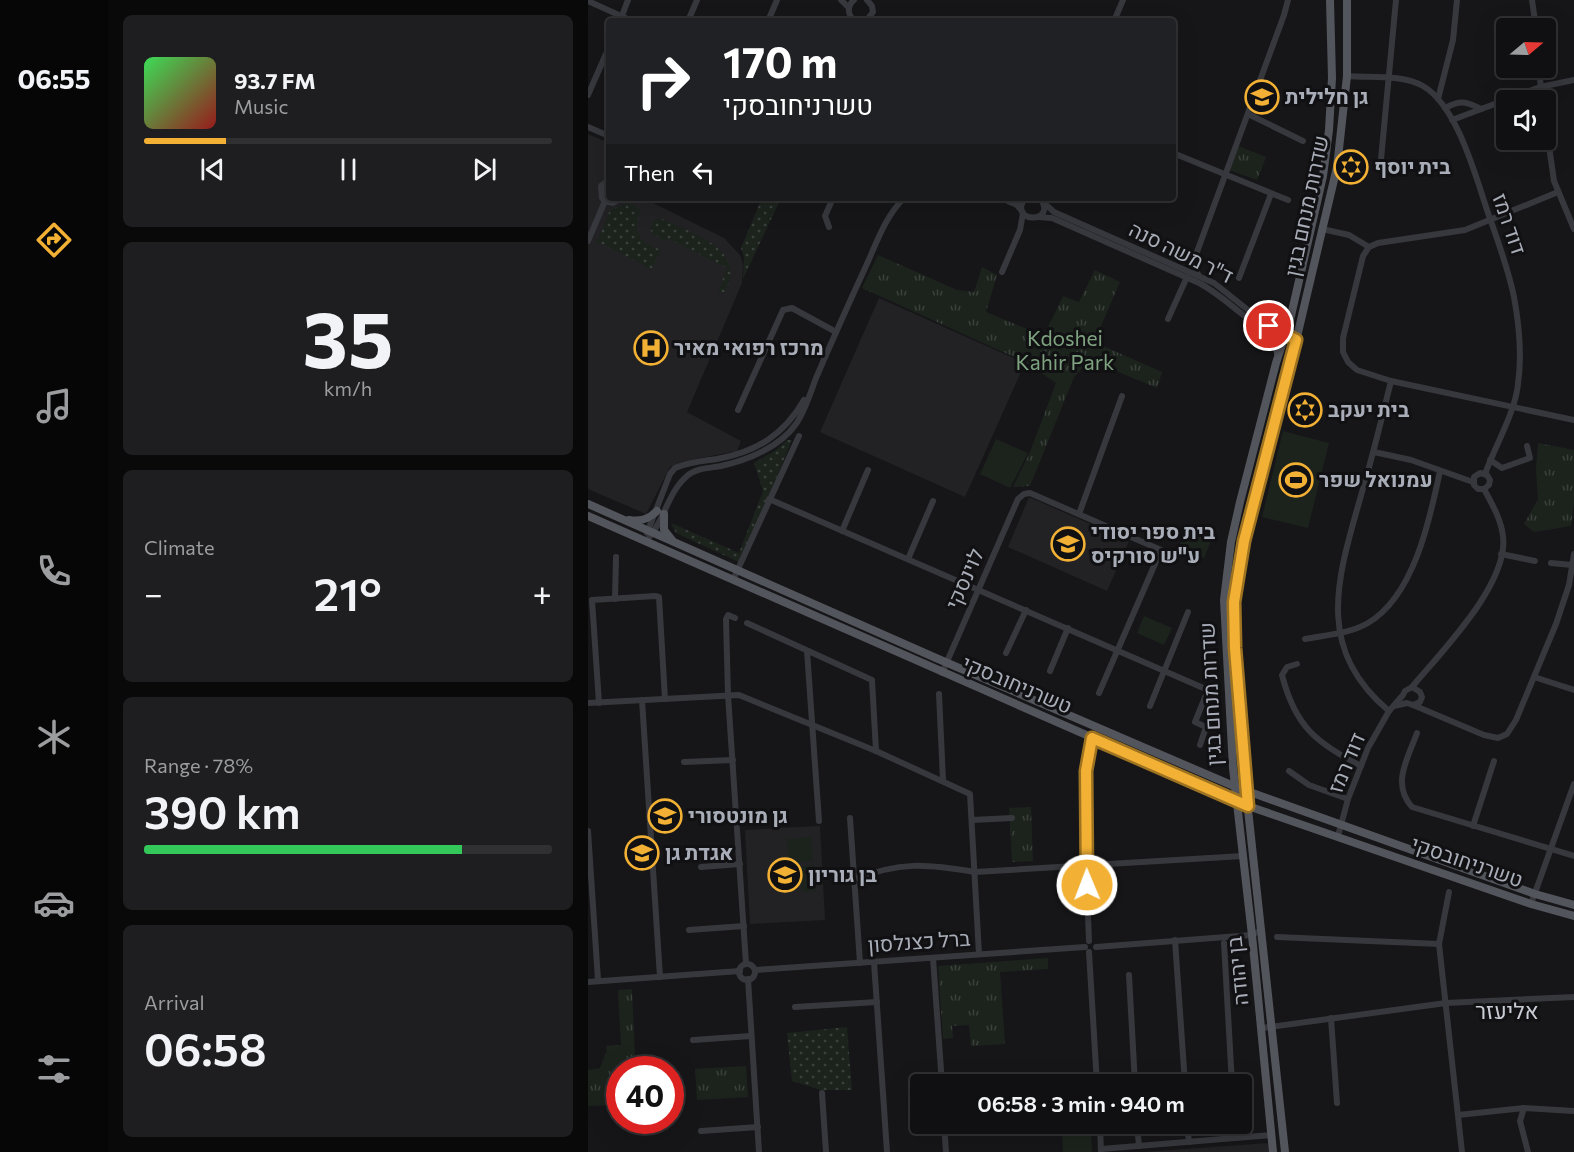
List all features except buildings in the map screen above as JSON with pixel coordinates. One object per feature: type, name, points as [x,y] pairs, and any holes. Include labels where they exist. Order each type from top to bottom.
[{"type":"main road","name":"שדרות מנחם בגין","points":[[1236,787],[1224,600],[1231,542],[1240,502],[1277,361],[1292,314],[1323,176],[1332,78],[1330,0]]},
{"type":"main road","name":"שדרות מנחם בגין","points":[[1248,806],[1235,648],[1234,602],[1244,541],[1296,340],[1337,167],[1347,76],[1347,0]]},
{"type":"main road","points":[[1277,361],[1276,343],[1266,328],[1279,325],[1292,314]]},
{"type":"main road","name":"טשרניחובסקי","points":[[588,504],[947,663],[1236,787],[1535,894],[1574,905]]},
{"type":"main road","points":[[620,519],[643,520],[661,512],[664,530],[676,543]]},
{"type":"main road","name":"טשרניחובסקי","points":[[588,516],[1238,802],[1531,904],[1574,916]]},
{"type":"main road","points":[[1222,781],[1231,775],[1233,768]]},
{"type":"main road","points":[[1244,770],[1254,788],[1264,798]]},
{"type":"main road","name":"בן יהודה","points":[[1236,787],[1273,1152]]},
{"type":"main road","points":[[1223,795],[1232,806],[1239,821]]},
{"type":"main road","name":"בן יהודה","points":[[1248,806],[1285,1152]]},
{"type":"main road","points":[[1249,820],[1252,815],[1263,812]]},
{"type":"street","points":[[588,1],[621,18],[628,0]]},
{"type":"street","points":[[689,18],[698,0]]},
{"type":"street","points":[[769,18],[777,0]]},
{"type":"street","points":[[841,0],[849,14]]},
{"type":"street","points":[[849,0],[854,0],[849,14]]},
{"type":"street","points":[[1115,18],[1123,0]]},
{"type":"street","points":[[1180,268],[1188,266],[1194,260],[1288,0]]},
{"type":"street","points":[[1380,170],[1396,0]]},
{"type":"street","points":[[1438,99],[1453,40],[1457,0]]},
{"type":"street","points":[[1532,0],[1535,18]]},
{"type":"street","points":[[869,18],[872,15],[870,2]]},
{"type":"street","points":[[588,95],[606,53]]},
{"type":"street","name":"דוד רמז","points":[[1347,76],[1406,79],[1434,94],[1445,108],[1470,161],[1506,266],[1517,321],[1518,385],[1512,407],[1485,474],[1489,477],[1490,482],[1484,489],[1501,524],[1504,545],[1497,572],[1480,603],[1412,687]]},
{"type":"street","points":[[1540,78],[1540,90]]},
{"type":"street","points":[[1452,120],[1540,87],[1574,80]]},
{"type":"street","points":[[1445,108],[1456,102],[1464,101],[1481,109]]},
{"type":"street","points":[[1248,114],[1303,141]]},
{"type":"street","points":[[588,127],[606,135]]},
{"type":"street","points":[[1549,150],[1558,192],[1574,229]]},
{"type":"street","points":[[1176,154],[1288,200]]},
{"type":"street","points":[[606,182],[600,190],[602,198],[613,203],[616,201]]},
{"type":"street","points":[[1558,192],[1465,230],[1378,243],[1369,247],[1363,256],[1343,338],[1343,352],[1348,362],[1357,370],[1391,381],[1574,420]]},
{"type":"street","points":[[1239,278],[1271,194]]},
{"type":"street","points":[[588,241],[605,201]]},
{"type":"street","points":[[830,226],[825,216],[832,201]]},
{"type":"street","points":[[646,541],[676,488],[692,472],[745,459],[768,448],[790,432],[802,414],[889,216],[901,201]]},
{"type":"street","points":[[1007,201],[1023,212]]},
{"type":"street","points":[[1002,272],[1020,230],[1023,212],[1021,205],[1023,201]]},
{"type":"street","points":[[1020,230],[1044,211],[1042,201]]},
{"type":"street","name":"ד\"ר משה סנה","points":[[1043,201],[1054,212],[1199,276],[1224,290],[1266,328]]},
{"type":"street","name":"ד\"ר משה סנה","points":[[1023,212],[1035,217],[1052,218],[1187,277],[1220,295],[1266,328],[1296,340]]},
{"type":"street","points":[[1322,229],[1349,234],[1369,247]]},
{"type":"street","points":[[1194,260],[1199,276]]},
{"type":"street","points":[[1168,319],[1187,277]]},
{"type":"street","points":[[738,410],[783,310],[792,309],[836,333]]},
{"type":"street","points":[[661,512],[670,474],[675,468],[734,455],[765,442],[789,424],[815,381]]},
{"type":"street","points":[[1391,381],[1338,584],[1337,617],[1346,653],[1360,681],[1373,697],[1392,709],[1421,700]]},
{"type":"street","points":[[1099,693],[1161,550],[1079,514],[1122,396]]},
{"type":"street","points":[[733,580],[799,436]]},
{"type":"street","points":[[1490,460],[1502,468],[1530,458],[1527,446]]},
{"type":"street","points":[[1374,452],[1411,460],[1473,482],[1478,489],[1484,489]]},
{"type":"street","points":[[842,531],[868,470]]},
{"type":"street","points":[[1305,639],[1357,628],[1380,615],[1411,569],[1423,542],[1440,471]]},
{"type":"street","points":[[1473,482],[1477,474],[1485,474]]},
{"type":"street","name":"לוינסקי","points":[[942,673],[1018,499],[1024,494],[1036,494],[1079,514]]},
{"type":"street","points":[[769,499],[1208,690],[1195,722],[1206,727],[1200,745]]},
{"type":"street","points":[[908,559],[933,501]]},
{"type":"street","points":[[1501,554],[1535,561]]},
{"type":"street","points":[[1431,712],[1421,700],[1420,691],[1412,687],[1407,689],[1403,695],[1410,704],[1484,735],[1498,738],[1507,734],[1516,720],[1564,601],[1574,554]]},
{"type":"street","points":[[615,599],[616,557]]},
{"type":"street","points":[[1551,563],[1572,565]]},
{"type":"street","points":[[599,703],[592,600],[658,597],[665,699]]},
{"type":"street","points":[[1006,653],[1026,610]]},
{"type":"street","points":[[1150,706],[1188,612]]},
{"type":"street","points":[[735,618],[728,615],[726,619],[728,695],[747,964]]},
{"type":"street","points":[[747,623],[872,680],[876,751]]},
{"type":"street","points":[[1050,671],[1068,628]]},
{"type":"street","points":[[807,651],[819,821]]},
{"type":"street","points":[[1297,664],[1287,667],[1282,675],[1287,695],[1295,711],[1312,735],[1332,751],[1361,766]]},
{"type":"street","name":"דוד רמז","points":[[1420,691],[1424,673]]},
{"type":"street","points":[[1533,676],[1574,690]]},
{"type":"street","points":[[939,694],[943,780]]},
{"type":"street","points":[[588,703],[739,695],[876,751],[970,794],[979,954]]},
{"type":"street","name":"דוד רמז","points":[[1338,836],[1348,798],[1368,748],[1403,695]]},
{"type":"street","points":[[642,700],[660,977]]},
{"type":"street","points":[[1417,732],[1401,779],[1401,790],[1412,807],[1574,856]]},
{"type":"street","points":[[1092,738],[1086,771],[1086,866],[1088,947],[1096,1074]]},
{"type":"street","points":[[684,762],[732,760]]},
{"type":"street","points":[[1473,826],[1494,761]]},
{"type":"street","points":[[1289,771],[1309,785],[1348,798]]},
{"type":"street","points":[[1531,904],[1574,784]]},
{"type":"street","points":[[850,818],[860,963]]},
{"type":"street","points":[[972,820],[1012,818]]},
{"type":"street","points":[[588,831],[598,980]]},
{"type":"street","points":[[854,880],[895,866],[939,866],[975,872],[1243,856]]},
{"type":"street","points":[[701,867],[740,864]]},
{"type":"street","points":[[1449,892],[1439,944],[1462,1152]]},
{"type":"street","points":[[689,930],[744,926]]},
{"type":"street","points":[[1088,947],[1094,951],[1096,947],[1252,935],[1262,930]]},
{"type":"street","points":[[1277,937],[1439,944]]},
{"type":"street","points":[[1175,940],[1184,1074]]},
{"type":"street","points":[[1224,943],[1231,1074]]},
{"type":"street","name":"ברל כצנלסון","points":[[755,970],[1088,947]]},
{"type":"street","points":[[933,958],[941,1074]]},
{"type":"street","points":[[874,962],[887,1152]]},
{"type":"street","points":[[747,964],[755,970],[752,977],[748,979]]},
{"type":"street","points":[[747,964],[742,966],[740,971],[741,976],[748,979]]},
{"type":"street","points":[[588,982],[740,971]]},
{"type":"street","points":[[1129,975],[1134,1074]]},
{"type":"street","points":[[748,979],[759,1152]]},
{"type":"street","points":[[1262,1028],[1446,1003],[1574,997]]},
{"type":"street","points":[[795,1007],[876,1002]]},
{"type":"street","points":[[1331,1018],[1337,1103]]},
{"type":"street","points":[[693,1040],[751,1036]]},
{"type":"street","points":[[822,1093],[826,1152]]},
{"type":"street","points":[[1458,1115],[1524,1108],[1574,1111]]},
{"type":"street","points":[[1524,1108],[1520,1121],[1528,1152]]},
{"type":"street","points":[[701,1131],[758,1127]]},
{"type":"street","points":[[945,1134],[946,1152]]},
{"type":"street","points":[[1100,1134],[1101,1150],[1272,1135]]},
{"type":"street","points":[[1137,1134],[1138,1146]]},
{"type":"street","points":[[1188,1134],[1188,1142]]},
{"type":"street","points":[[1236,1134],[1236,1138]]},
{"type":"shaded area","name":"מרכז רפואי מאיר","points":[[588,134],[606,142],[606,201],[649,201],[724,238],[740,255],[743,264],[742,283],[687,412],[741,441],[737,451],[681,462],[670,467],[646,514],[588,489]]},
{"type":"shaded area","points":[[879,298],[1025,363],[965,497],[820,432]]},
{"type":"shaded area","name":"בית ספר יסודי ע\"ש סורקיס","points":[[1029,497],[1129,541],[1107,591],[1008,547]]},
{"type":"shaded area","name":"בן גוריון","points":[[820,826],[825,920],[750,924],[745,830]]},
{"type":"shaded area","points":[[1268,1143],[1269,1152],[1143,1152]]},
{"type":"green space","points":[[1238,146],[1266,157],[1257,180],[1229,170]]},
{"type":"green space","points":[[761,201],[780,201],[743,279],[744,257],[741,248]]},
{"type":"green space","points":[[627,203],[637,206],[640,210],[637,230],[641,238],[661,250],[652,269],[597,242],[610,210]]},
{"type":"green space","points":[[656,219],[662,219],[701,237],[723,254],[729,264],[730,277],[725,292],[718,292],[727,268],[667,238],[665,241],[652,233],[650,228]]},
{"type":"green space","name":"Kdoshei Kahir Park","points":[[878,255],[957,290],[974,292],[982,267],[997,275],[986,312],[1044,336],[1063,296],[1079,302],[1095,270],[1120,282],[1094,342],[1162,372],[1157,388],[1090,360],[1074,377],[1030,486],[1013,487],[1030,452],[1056,383],[1025,362],[862,288]]},
{"type":"green space","name":"עמנואל שפר","points":[[1283,431],[1329,443],[1308,528],[1262,517]]},
{"type":"green space","points":[[996,439],[1028,453],[1010,488],[980,474]]},
{"type":"green space","points":[[787,440],[792,440],[741,563],[676,533],[671,523],[739,553],[763,491],[754,463],[776,450]]},
{"type":"green space","points":[[1538,443],[1574,450],[1574,504],[1571,526],[1534,532],[1524,524],[1538,499],[1536,470]]},
{"type":"green space","points":[[1186,530],[1211,541],[1204,558],[1179,547]]},
{"type":"green space","points":[[1144,616],[1172,628],[1164,645],[1137,633]]},
{"type":"green space","points":[[1031,807],[1033,861],[1012,862],[1009,808]]},
{"type":"green space","points":[[811,837],[813,861],[789,863],[787,839]]},
{"type":"green space","points":[[814,865],[816,891],[802,892],[799,867]]},
{"type":"green space","points":[[1048,958],[1048,969],[1000,972],[1005,1044],[971,1046],[969,1025],[952,1026],[953,1038],[943,1039],[938,966]]},
{"type":"green space","points":[[632,989],[635,1056],[606,1056],[606,1105],[588,1106],[588,1070],[600,1068],[607,1052],[606,1046],[621,1045],[618,990]]},
{"type":"green space","points":[[847,1027],[852,1090],[821,1090],[792,1081],[787,1033]]},
{"type":"green space","points":[[746,1066],[748,1097],[697,1100],[695,1069]]},
{"type":"green space","points":[[1062,1134],[1091,1134],[1092,1152],[1063,1152]]},
{"type":"place","name":"גן חלילית","points":[[1262,97]]},
{"type":"place","name":"בית יוסף","points":[[1351,167]]},
{"type":"place","name":"מרכז רפואי מאיר","points":[[651,348]]},
{"type":"place","name":"בית יעקב","points":[[1305,410]]},
{"type":"place","name":"עמנואל שפר","points":[[1296,480]]},
{"type":"place","name":"בית ספר יסודי ע\"ש סורקיס","points":[[1068,544]]},
{"type":"place","name":"גן מונטסורי","points":[[665,816]]},
{"type":"place","name":"אגדת גן","points":[[642,853]]},
{"type":"place","name":"בן גוריון","points":[[785,875]]},
{"type":"district","name":"אליעזר","points":[[1507,1011]]},
{"type":"route","points":[[1087,885],[1086,771],[1092,738],[1248,806],[1238,699],[1234,602],[1244,541],[1296,340],[1269,326]]}]
